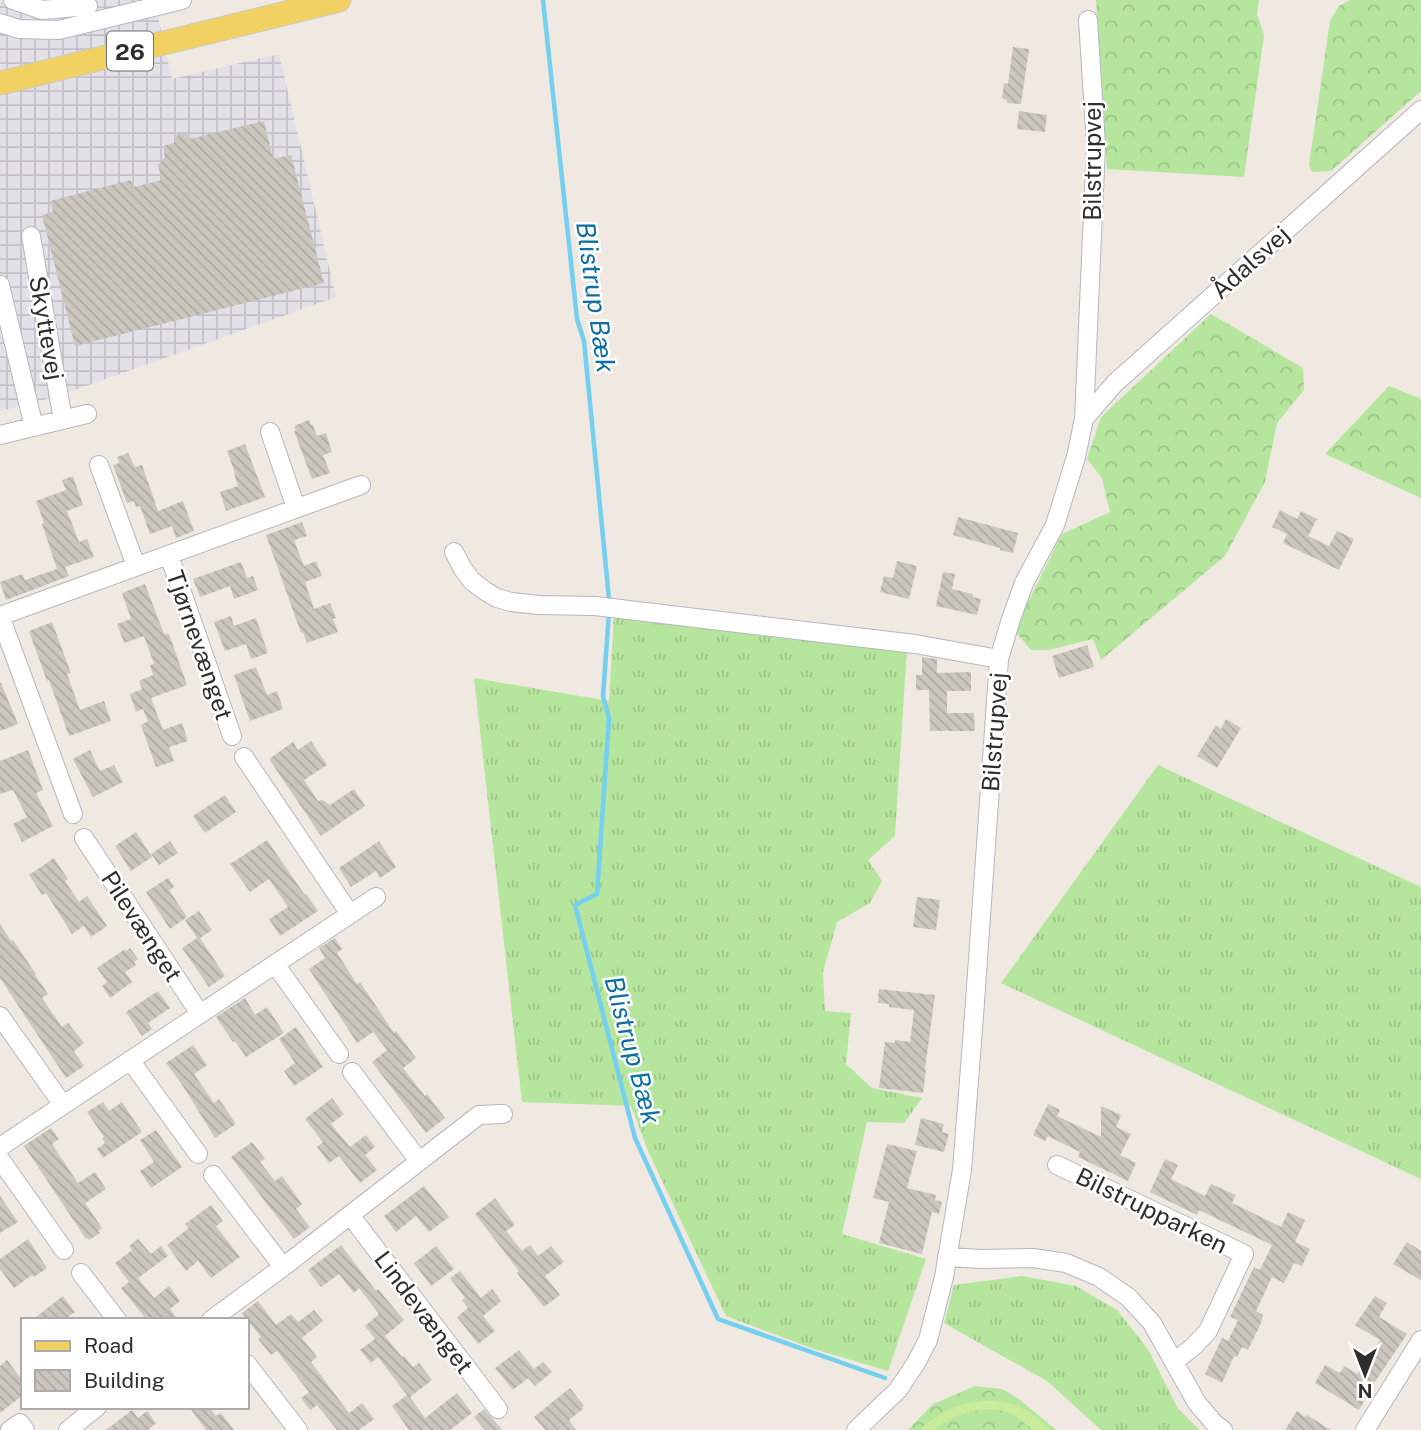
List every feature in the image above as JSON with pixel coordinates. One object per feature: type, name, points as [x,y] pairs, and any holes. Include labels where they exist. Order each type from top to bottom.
[{"type":"main road","name":"26","points":[[0,83],[340,0]]},
{"type":"street","points":[[13,0],[42,10],[88,10],[182,0]]},
{"type":"street","points":[[0,23],[19,29],[59,30],[88,10]]},
{"type":"street","name":"Bilstrupvej","points":[[856,1430],[898,1390],[928,1340],[944,1277],[962,1170],[999,659],[1024,583],[1055,525],[1076,457],[1084,419],[1096,145],[1088,20]]},
{"type":"street","name":"Ådalsvej","points":[[1084,419],[1115,383],[1421,110]]},
{"type":"street","name":"Skyttevej","points":[[31,236],[62,420]]},
{"type":"street","points":[[0,285],[34,427]]},
{"type":"street","points":[[0,435],[87,414]]},
{"type":"street","points":[[270,432],[296,508]]},
{"type":"street","name":"Tjørnevænget","points":[[99,465],[136,566]]},
{"type":"street","name":"Tjørnevænget","points":[[73,814],[0,616],[361,485]]},
{"type":"street","points":[[454,552],[472,581],[497,598],[511,602],[595,606],[915,644],[999,659]]},
{"type":"street","name":"Tjørnevænget","points":[[169,555],[232,736]]},
{"type":"street","points":[[244,757],[350,914]]},
{"type":"street","name":"Pilevænget","points":[[84,838],[200,1014]]},
{"type":"street","points":[[0,1147],[376,897]]},
{"type":"street","points":[[275,964],[340,1054]]},
{"type":"street","points":[[0,1016],[62,1105]]},
{"type":"street","points":[[130,1060],[198,1154]]},
{"type":"street","points":[[352,1072],[419,1161]]},
{"type":"street","points":[[213,1318],[479,1115],[503,1114]]},
{"type":"street","points":[[0,1159],[64,1250]]},
{"type":"street","name":"Bilstrupparken","points":[[1057,1165],[1244,1254],[1208,1331],[1174,1361]]},
{"type":"street","points":[[213,1175],[283,1267]]},
{"type":"street","name":"Lindevænget","points":[[350,1215],[498,1409]]},
{"type":"street","points":[[947,1257],[1033,1258],[1066,1263],[1099,1277],[1128,1297],[1152,1323],[1197,1403],[1223,1430]]},
{"type":"street","points":[[81,1273],[115,1318]]},
{"type":"street","points":[[1365,1430],[1421,1340]]},
{"type":"street","points":[[248,1365],[298,1430]]},
{"type":"street","points":[[74,1428],[95,1409]]},
{"type":"street","points":[[10,1430],[20,1423],[25,1430]]},
{"type":"shaded area","points":[[0,0],[154,0],[172,79],[279,54],[336,297],[55,397],[0,411]]},
{"type":"green space","points":[[1096,0],[1259,0],[1257,14],[1264,35],[1244,177],[1107,169]]},
{"type":"green space","points":[[1350,0],[1421,0],[1421,91],[1331,171],[1312,172],[1309,165],[1330,21],[1339,6]]},
{"type":"green space","points":[[1211,314],[1303,368],[1304,390],[1277,423],[1265,482],[1225,556],[1101,660],[1093,639],[1048,650],[1031,650],[1014,630],[1062,534],[1110,512],[1102,478],[1087,459],[1101,417]]},
{"type":"green space","points":[[1389,386],[1421,399],[1421,498],[1325,454]]},
{"type":"green space","points":[[614,614],[907,648],[895,836],[868,860],[882,881],[870,903],[837,922],[823,972],[825,1011],[851,1013],[846,1064],[872,1088],[922,1098],[904,1123],[867,1122],[842,1234],[926,1259],[888,1371],[814,1349],[726,1316],[648,1151],[631,1106],[522,1102],[474,678],[609,701]]},
{"type":"green space","points":[[1158,765],[1421,887],[1421,1179],[1001,983]]},
{"type":"green space","points":[[1022,1276],[1076,1286],[1117,1310],[1148,1349],[1178,1409],[1200,1430],[1101,1430],[1047,1381],[944,1323],[954,1285]]},
{"type":"green space","points":[[975,1386],[1002,1389],[1019,1399],[1056,1430],[908,1430],[933,1404]]},
{"type":"green space","points":[[985,1401],[1021,1408],[1051,1430],[1035,1430],[1012,1414],[992,1409],[971,1411],[934,1430],[920,1430],[950,1409]]},
{"type":"building","points":[[1013,47],[1029,49],[1021,104],[1007,103],[1007,100],[1002,98],[1004,83],[1008,84]]},
{"type":"building","points":[[1019,111],[1047,115],[1045,132],[1017,129]]},
{"type":"building","points":[[264,121],[273,159],[291,155],[324,283],[75,346],[42,215],[53,212],[50,201],[131,180],[133,187],[162,180],[158,165],[165,157],[163,146],[174,143],[177,135],[182,133],[189,139]]},
{"type":"building","points":[[309,420],[317,436],[326,433],[332,452],[323,455],[330,473],[312,479],[294,431],[294,426]]},
{"type":"building","points":[[245,444],[265,497],[226,511],[220,492],[238,486],[227,451]]},
{"type":"building","points":[[128,453],[135,467],[142,465],[158,511],[183,501],[194,531],[176,538],[172,526],[150,534],[140,506],[136,507],[134,501],[127,503],[113,465],[119,463],[117,457]]},
{"type":"building","points":[[73,476],[83,505],[67,511],[79,542],[87,539],[94,557],[65,567],[69,576],[6,600],[0,582],[22,574],[25,580],[57,569],[36,501],[66,490],[62,480]]},
{"type":"building","points":[[1280,510],[1297,519],[1301,511],[1317,519],[1308,536],[1329,546],[1337,531],[1354,539],[1339,570],[1283,543],[1287,534],[1272,527]]},
{"type":"building","points":[[958,517],[1018,533],[1013,553],[953,535]]},
{"type":"building","points":[[302,522],[307,536],[294,540],[304,566],[316,561],[322,576],[305,582],[314,609],[330,603],[338,632],[307,643],[266,535]]},
{"type":"building","points":[[897,561],[917,566],[909,599],[880,592],[884,576],[893,578]]},
{"type":"building","points":[[241,562],[247,578],[253,576],[258,590],[234,599],[230,586],[200,597],[193,579]]},
{"type":"building","points":[[943,572],[955,574],[952,589],[981,599],[977,615],[936,606]]},
{"type":"building","points":[[145,584],[164,634],[169,634],[187,685],[151,698],[163,730],[182,723],[188,741],[169,747],[174,761],[156,767],[141,725],[148,721],[143,709],[136,712],[130,694],[142,689],[139,681],[153,675],[150,665],[154,664],[144,636],[124,643],[117,624],[131,619],[122,593]]},
{"type":"building","points":[[231,616],[234,626],[256,618],[268,653],[251,659],[246,644],[225,651],[214,622]]},
{"type":"building","points":[[52,622],[71,673],[67,674],[80,710],[104,701],[111,721],[69,736],[29,631]]},
{"type":"building","points":[[1087,645],[1094,667],[1059,678],[1052,656]]},
{"type":"building","points":[[922,657],[937,659],[937,673],[971,672],[971,691],[947,691],[947,713],[974,713],[975,731],[930,731],[929,690],[916,690],[916,675],[922,675]]},
{"type":"building","points":[[256,667],[267,695],[277,691],[283,709],[250,721],[234,675]]},
{"type":"building","points":[[0,683],[18,724],[0,731]]},
{"type":"building","points":[[1226,719],[1241,728],[1217,768],[1197,756],[1216,725],[1221,729]]},
{"type":"building","points":[[311,741],[327,765],[304,780],[318,801],[323,800],[330,805],[354,789],[365,806],[321,836],[269,759],[293,742],[298,750]]},
{"type":"building","points":[[28,750],[43,790],[36,793],[53,826],[22,842],[13,824],[27,817],[13,790],[0,794],[0,761]]},
{"type":"building","points":[[90,750],[100,771],[114,765],[123,782],[93,797],[73,759]]},
{"type":"building","points":[[225,795],[236,812],[205,833],[193,816]]},
{"type":"building","points":[[136,832],[152,857],[131,871],[115,846]]},
{"type":"building","points":[[267,840],[318,911],[280,936],[269,919],[288,907],[269,879],[250,892],[230,864]]},
{"type":"building","points":[[170,841],[178,853],[159,865],[151,854]]},
{"type":"building","points":[[379,841],[396,867],[380,878],[376,871],[351,887],[339,868]]},
{"type":"building","points":[[54,858],[79,902],[87,896],[107,926],[91,937],[84,926],[72,934],[46,893],[42,895],[29,875]]},
{"type":"building","points":[[168,878],[174,887],[169,890],[187,917],[170,929],[146,892]]},
{"type":"building","points":[[917,897],[940,900],[936,930],[913,927]]},
{"type":"building","points":[[199,911],[212,930],[200,938],[225,976],[209,987],[182,948],[197,938],[185,920]]},
{"type":"building","points":[[0,924],[36,974],[48,994],[42,998],[62,1027],[68,1023],[84,1043],[74,1051],[84,1066],[66,1078],[0,978]]},
{"type":"building","points":[[335,938],[342,949],[337,953],[357,984],[360,982],[394,1033],[396,1031],[416,1058],[403,1068],[445,1118],[426,1133],[372,1062],[387,1050],[373,1032],[357,1043],[309,969],[325,958],[319,948]]},
{"type":"building","points":[[130,948],[138,959],[134,962],[136,965],[125,972],[132,982],[110,998],[102,986],[107,982],[97,968]]},
{"type":"building","points":[[879,989],[935,995],[923,1093],[879,1088],[885,1042],[910,1042],[914,1010],[878,1003]]},
{"type":"building","points":[[158,991],[170,1008],[148,1023],[152,1029],[142,1036],[126,1012]]},
{"type":"building","points":[[245,998],[255,1015],[267,1007],[284,1033],[246,1057],[216,1017]]},
{"type":"building","points":[[296,1027],[323,1067],[294,1086],[284,1071],[295,1063],[279,1039]]},
{"type":"building","points":[[193,1045],[207,1065],[194,1074],[214,1103],[219,1099],[236,1124],[215,1138],[166,1063]]},
{"type":"building","points":[[332,1098],[344,1114],[331,1124],[350,1147],[366,1135],[375,1147],[365,1155],[377,1170],[360,1183],[339,1156],[329,1163],[317,1147],[323,1142],[305,1119]]},
{"type":"building","points":[[103,1102],[109,1111],[122,1102],[142,1132],[103,1158],[97,1149],[105,1143],[102,1138],[104,1137],[87,1112]]},
{"type":"building","points":[[1048,1104],[1060,1110],[1057,1116],[1101,1137],[1101,1106],[1121,1115],[1116,1127],[1131,1134],[1120,1155],[1136,1163],[1128,1181],[1078,1157],[1080,1152],[1048,1136],[1045,1141],[1033,1135]]},
{"type":"building","points":[[921,1118],[944,1124],[942,1132],[949,1134],[944,1152],[915,1145]]},
{"type":"building","points":[[51,1128],[59,1139],[52,1144],[78,1183],[95,1172],[106,1189],[85,1203],[102,1228],[98,1231],[100,1233],[89,1240],[24,1146]]},
{"type":"building","points":[[156,1130],[182,1167],[151,1188],[140,1171],[154,1162],[140,1140]]},
{"type":"building","points":[[252,1142],[265,1159],[260,1162],[275,1181],[282,1176],[302,1204],[296,1209],[310,1227],[294,1239],[231,1157]]},
{"type":"building","points":[[887,1144],[917,1151],[907,1188],[936,1195],[935,1200],[942,1202],[939,1214],[932,1212],[922,1254],[879,1243],[889,1202],[873,1198]]},
{"type":"building","points":[[1165,1159],[1178,1165],[1171,1179],[1205,1196],[1211,1184],[1236,1195],[1232,1203],[1281,1227],[1288,1212],[1305,1220],[1295,1242],[1310,1249],[1302,1266],[1294,1263],[1284,1283],[1272,1277],[1256,1311],[1263,1315],[1261,1323],[1248,1350],[1242,1347],[1237,1357],[1234,1356],[1222,1383],[1205,1374],[1222,1338],[1228,1341],[1238,1320],[1230,1317],[1254,1267],[1260,1270],[1272,1245],[1199,1210],[1197,1215],[1150,1192]]},
{"type":"building","points":[[424,1186],[449,1217],[429,1232],[416,1216],[396,1232],[384,1216]]},
{"type":"building","points":[[0,1196],[18,1222],[0,1233]]},
{"type":"building","points":[[495,1198],[515,1225],[506,1231],[522,1251],[530,1245],[538,1256],[551,1246],[564,1262],[545,1276],[560,1295],[544,1307],[475,1214]]},
{"type":"building","points":[[211,1205],[223,1221],[216,1226],[240,1257],[211,1278],[198,1261],[186,1271],[167,1245],[189,1228],[185,1224]]},
{"type":"building","points":[[28,1239],[47,1268],[14,1288],[0,1269],[0,1259]]},
{"type":"building","points":[[138,1239],[151,1254],[161,1246],[168,1256],[138,1278],[154,1298],[169,1286],[180,1301],[170,1309],[177,1318],[145,1318],[121,1288],[129,1282],[115,1263],[132,1250],[129,1246]]},
{"type":"building","points":[[1407,1242],[1421,1251],[1421,1280],[1393,1264]]},
{"type":"building","points":[[341,1245],[376,1291],[378,1289],[404,1320],[385,1336],[402,1357],[413,1367],[419,1363],[432,1380],[410,1397],[425,1418],[457,1393],[472,1413],[450,1430],[409,1430],[392,1406],[407,1395],[378,1357],[371,1363],[360,1350],[375,1339],[365,1326],[379,1314],[359,1288],[354,1293],[339,1274],[321,1287],[308,1270]]},
{"type":"building","points":[[436,1246],[454,1269],[431,1286],[414,1263]]},
{"type":"building","points":[[460,1271],[481,1298],[492,1289],[501,1301],[483,1316],[495,1331],[478,1344],[457,1317],[468,1308],[462,1300],[465,1298],[450,1278]]},
{"type":"building","points":[[63,1296],[75,1312],[67,1318],[35,1318]]},
{"type":"building","points":[[1375,1296],[1387,1303],[1379,1317],[1407,1334],[1359,1410],[1315,1383],[1325,1365],[1340,1373],[1344,1366],[1357,1374],[1380,1340],[1355,1325]]},
{"type":"building","points":[[258,1301],[276,1325],[291,1314],[298,1322],[314,1310],[323,1321],[302,1338],[317,1357],[311,1362],[349,1413],[362,1403],[374,1419],[359,1430],[337,1430],[317,1405],[310,1410],[301,1398],[309,1392],[277,1351],[271,1355],[242,1313]]},
{"type":"building","points":[[519,1350],[534,1369],[543,1362],[552,1372],[535,1386],[528,1378],[513,1390],[495,1368]]},
{"type":"building","points":[[7,1360],[21,1378],[21,1397],[0,1413],[0,1366]]},
{"type":"building","points":[[570,1388],[584,1406],[569,1420],[576,1430],[545,1430],[534,1417]]},
{"type":"building","points":[[190,1409],[211,1409],[216,1416],[221,1413],[234,1430],[206,1430]]},
{"type":"building","points":[[484,1409],[502,1430],[485,1430],[474,1417]]},
{"type":"building","points":[[132,1410],[138,1418],[147,1411],[156,1423],[148,1430],[106,1430]]},
{"type":"building","points":[[1297,1411],[1305,1417],[1307,1415],[1331,1430],[1285,1430]]},
{"type":"waterway","name":"Blistrup Bæk","points":[[543,0],[577,319],[584,341],[609,599]]},
{"type":"waterway","name":"Blistrup Bæk","points":[[609,613],[603,696],[609,718],[597,894],[575,905],[635,1138],[718,1319],[885,1378]]}]
